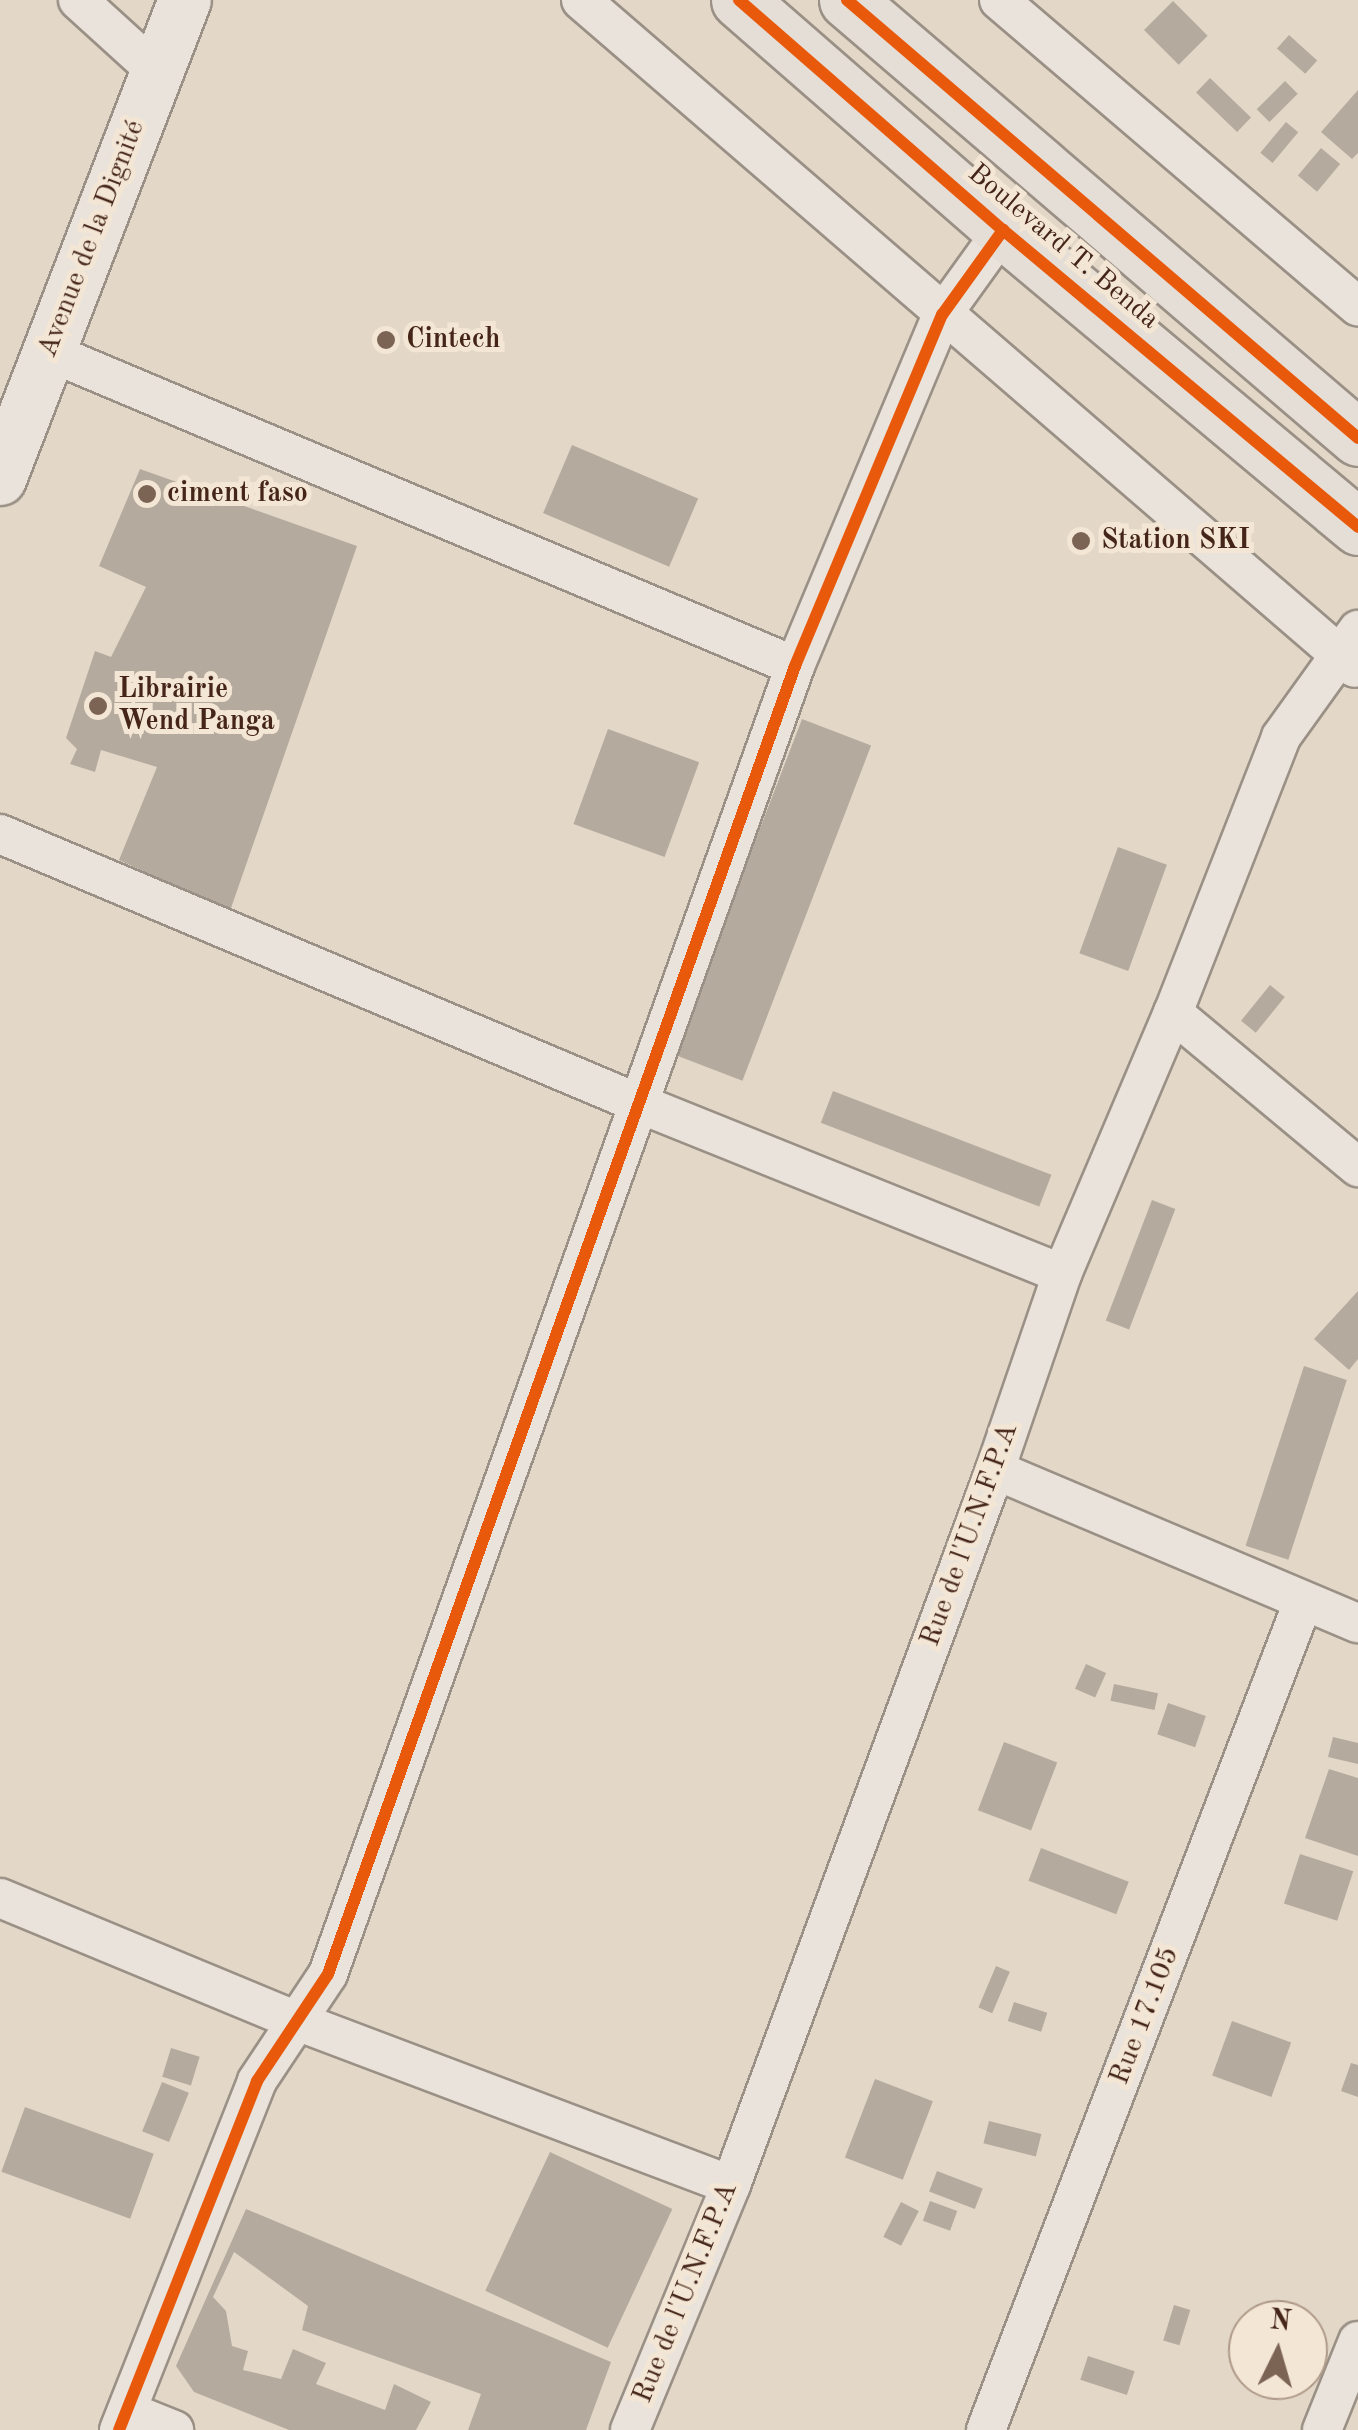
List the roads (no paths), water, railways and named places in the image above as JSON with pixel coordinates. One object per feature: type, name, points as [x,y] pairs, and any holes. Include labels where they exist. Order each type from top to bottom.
[{"type":"highway","name":"Boulevard T. Benda","points":[[740,0],[1002,230],[1358,527]]},
{"type":"highway","name":"Boulevard T. Benda","points":[[848,0],[1358,438]]},
{"type":"street","points":[[78,0],[157,72]]},
{"type":"street","name":"Avenue de la Dignité","points":[[0,479],[185,0]]},
{"type":"street","points":[[581,0],[942,314],[1352,652]]},
{"type":"street","points":[[999,0],[1358,306]]},
{"type":"street","points":[[174,2430],[123,2421],[258,2081],[294,2020],[328,1974],[795,666],[942,314],[1002,230]]},
{"type":"street","points":[[49,352],[795,666]]},
{"type":"street","name":"Rue de l'U.N.F.P.A","points":[[630,2430],[731,2186],[995,1470],[1062,1274],[1173,1013],[1281,737],[1352,652]]},
{"type":"street","points":[[0,834],[640,1104],[1062,1274]]},
{"type":"street","points":[[1173,1013],[1358,1168]]},
{"type":"street","points":[[995,1470],[1358,1623]]},
{"type":"street","name":"Rue 17.105","points":[[986,2430],[1303,1602]]},
{"type":"street","points":[[0,1898],[294,2020],[731,2186]]},
{"type":"street","points":[[1322,2430],[1358,2341]]},
{"type":"place","name":"Cintech","points":[[386,340]]},
{"type":"place","name":"ciment faso","points":[[147,494]]},
{"type":"place","name":"Station SKI","points":[[1081,541]]},
{"type":"place","name":"Librairie Wend Panga","points":[[98,706]]}]
